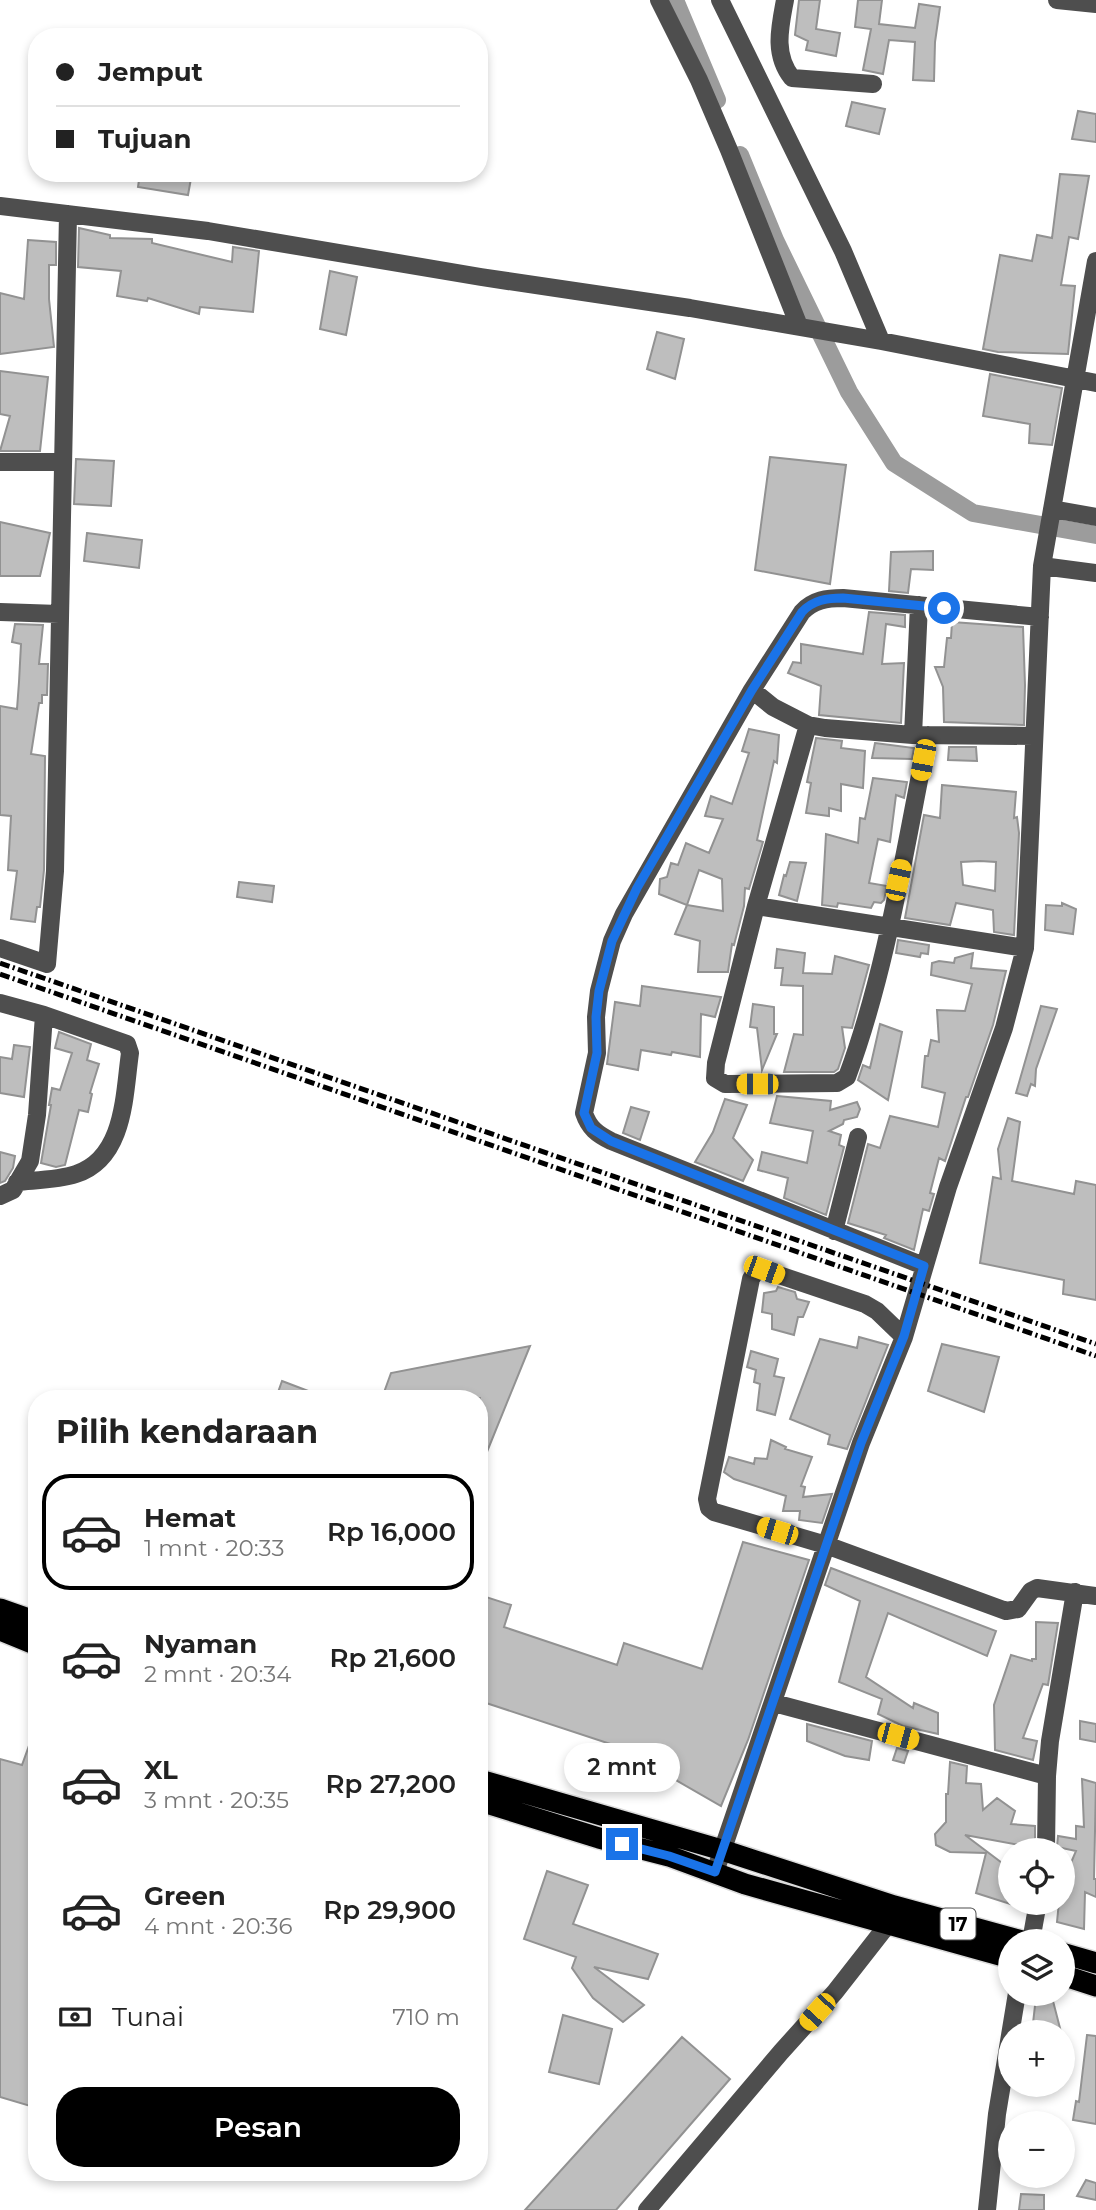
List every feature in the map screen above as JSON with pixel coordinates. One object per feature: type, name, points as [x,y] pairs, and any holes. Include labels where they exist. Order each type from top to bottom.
[{"type":"highway","points":[[0,1609],[28,1619]]},
{"type":"highway","points":[[0,1630],[28,1641]]},
{"type":"highway","name":"17","points":[[488,1782],[722,1850],[998,1954]]},
{"type":"highway","name":"17","points":[[488,1803],[599,1838],[669,1856],[745,1884],[998,1936]]},
{"type":"highway","points":[[1075,1957],[1096,1963]]},
{"type":"highway","points":[[1075,1979],[1096,1986]]},
{"type":"street","points":[[659,0],[699,80],[806,327]]},
{"type":"street","points":[[720,0],[842,251],[881,341]]},
{"type":"street","points":[[785,0],[779,36],[780,48],[785,69],[792,78]]},
{"type":"street","points":[[1057,0],[1096,4]]},
{"type":"street","points":[[767,97],[792,78],[873,84]]},
{"type":"street","points":[[0,206],[218,232],[481,277],[806,327],[1096,383]]},
{"type":"street","points":[[0,948],[47,964],[55,871],[68,214]]},
{"type":"street","points":[[715,1872],[861,1443],[904,1336],[948,1187],[1004,1028],[1025,948],[1043,562],[1096,261]]},
{"type":"street","points":[[0,463],[62,463]]},
{"type":"street","points":[[1051,512],[1096,517]]},
{"type":"street","points":[[1043,562],[1096,573]]},
{"type":"street","points":[[924,1266],[611,1141],[591,1128],[584,1113],[597,1053],[596,1017],[599,991],[612,941],[637,888],[752,690],[802,612],[810,604],[830,598],[843,598],[1040,617]]},
{"type":"street","points":[[808,725],[756,906],[714,1072],[715,1078],[725,1084],[837,1083],[846,1077],[868,1009],[888,928],[920,735],[919,605]]},
{"type":"street","points":[[0,612],[59,614]]},
{"type":"street","points":[[752,690],[773,706],[808,725],[844,731],[1033,736]]},
{"type":"street","points":[[756,906],[1025,948]]},
{"type":"street","points":[[0,1003],[127,1044],[130,1053],[121,1115],[111,1147],[100,1161],[76,1174],[6,1191]]},
{"type":"street","points":[[6,1191],[30,1161],[37,1115],[44,1015]]},
{"type":"street","points":[[834,1231],[858,1137]]},
{"type":"street","points":[[904,1336],[877,1311],[865,1304],[764,1270],[755,1272],[751,1279],[707,1504],[714,1512],[826,1545],[1006,1611],[1018,1609],[1031,1591],[1037,1588],[1096,1596]]},
{"type":"street","points":[[1046,1838],[1050,1741],[1075,1592]]},
{"type":"street","points":[[774,1703],[1047,1776]]},
{"type":"street","points":[[648,2210],[835,1992],[892,1915]]},
{"type":"street","points":[[987,2210],[997,2114],[1015,2006]]},
{"type":"building","points":[[799,0],[820,0],[816,29],[840,33],[836,56],[806,50],[808,41],[795,35]]},
{"type":"building","points":[[858,0],[882,0],[879,24],[915,28],[919,4],[940,7],[935,42],[934,81],[913,80],[915,42],[889,40],[883,74],[863,70],[871,29],[855,27]]},
{"type":"building","points":[[852,102],[885,109],[879,134],[846,126]]},
{"type":"building","points":[[1078,111],[1096,114],[1096,142],[1072,139]]},
{"type":"building","points":[[1060,174],[1089,176],[1078,239],[1069,237],[1061,285],[1075,286],[1068,354],[998,352],[983,349],[1000,255],[1032,261],[1037,235],[1052,238]]},
{"type":"building","points":[[139,182],[190,182],[188,195],[138,187]]},
{"type":"building","points":[[79,228],[110,235],[110,238],[152,239],[152,243],[232,262],[233,247],[259,251],[253,312],[200,307],[199,314],[148,298],[147,301],[117,296],[121,271],[78,267]]},
{"type":"building","points":[[28,240],[56,242],[56,265],[49,265],[54,347],[0,354],[0,293],[24,299]]},
{"type":"building","points":[[330,271],[357,277],[346,335],[320,329]]},
{"type":"building","points":[[657,332],[684,339],[675,379],[647,369]]},
{"type":"building","points":[[0,371],[48,377],[40,451],[0,451],[10,416],[0,414]]},
{"type":"building","points":[[990,374],[1062,388],[1052,445],[1029,443],[1030,424],[983,416]]},
{"type":"building","points":[[770,457],[846,465],[830,584],[755,570]]},
{"type":"building","points":[[76,459],[114,461],[111,506],[74,504]]},
{"type":"building","points":[[0,522],[50,533],[40,576],[0,576]]},
{"type":"building","points":[[87,533],[142,540],[139,568],[84,561]]},
{"type":"building","points":[[933,551],[933,570],[911,569],[908,593],[889,591],[891,552]]},
{"type":"building","points":[[869,612],[905,615],[905,627],[886,624],[882,664],[904,663],[901,723],[819,715],[821,686],[788,673],[793,662],[801,663],[801,644],[863,654]]},
{"type":"building","points":[[952,622],[1023,627],[1024,725],[944,722],[943,687],[935,667],[944,667],[947,638],[951,638]]},
{"type":"building","points":[[15,624],[43,625],[39,664],[48,664],[47,695],[42,695],[42,703],[39,703],[31,754],[45,756],[44,870],[40,907],[37,907],[35,922],[11,919],[17,871],[8,870],[11,816],[0,815],[0,706],[17,709],[21,644],[12,642]]},
{"type":"building","points":[[749,729],[779,735],[777,763],[774,761],[757,840],[763,842],[749,889],[745,888],[744,906],[734,945],[732,944],[728,972],[698,972],[700,941],[675,934],[687,905],[659,894],[660,879],[667,877],[671,863],[678,865],[686,843],[709,853],[723,819],[705,816],[711,796],[732,804],[749,753],[742,751]],"holes":[[[699,870],[722,879],[723,911],[687,905]]]},
{"type":"building","points":[[816,738],[842,741],[841,748],[865,751],[863,788],[841,784],[841,811],[829,808],[829,816],[806,813],[811,783],[807,782]]},
{"type":"building","points":[[875,743],[914,748],[912,759],[872,758]]},
{"type":"building","points":[[949,747],[976,747],[977,761],[948,760]]},
{"type":"building","points":[[873,778],[907,782],[904,798],[896,795],[890,842],[878,839],[869,883],[887,886],[884,900],[881,903],[874,902],[871,908],[838,903],[837,907],[822,905],[826,834],[858,843],[860,818],[865,819]]},
{"type":"building","points":[[942,785],[1016,792],[1014,818],[1017,817],[1019,833],[1014,935],[994,932],[993,910],[956,903],[950,925],[905,918],[924,815],[940,818]],"holes":[[[961,862],[996,862],[995,891],[963,885]]]},
{"type":"building","points":[[790,862],[806,863],[797,901],[779,895]]},
{"type":"building","points":[[239,882],[274,886],[272,902],[237,897]]},
{"type":"building","points":[[1062,903],[1076,909],[1073,934],[1045,930],[1046,905],[1062,906]]},
{"type":"building","points":[[898,940],[929,945],[928,954],[921,953],[920,957],[896,953]]},
{"type":"building","points":[[777,949],[805,953],[803,973],[832,974],[835,956],[869,965],[852,1028],[842,1027],[845,1048],[838,1069],[834,1072],[784,1072],[794,1034],[803,1035],[803,986],[781,985],[783,968],[775,968]]},
{"type":"building","points":[[973,953],[971,968],[1006,971],[993,1025],[968,1097],[945,1161],[939,1158],[930,1193],[934,1194],[929,1211],[923,1209],[914,1250],[884,1238],[886,1235],[848,1223],[868,1144],[880,1148],[890,1116],[938,1127],[945,1093],[922,1087],[925,1056],[928,1056],[931,1040],[939,1042],[937,1010],[965,1011],[972,984],[931,975],[932,963],[954,963],[955,958]]},
{"type":"building","points":[[642,986],[721,997],[715,1017],[701,1014],[700,1057],[641,1050],[638,1070],[607,1064],[615,1002],[640,1006]]},
{"type":"building","points":[[753,1004],[774,1007],[774,1034],[777,1034],[762,1070],[757,1028],[750,1027]]},
{"type":"building","points":[[1041,1006],[1057,1009],[1036,1069],[1035,1086],[1031,1084],[1027,1096],[1016,1093]]},
{"type":"building","points":[[880,1024],[902,1032],[888,1100],[858,1080],[863,1065],[870,1068]]},
{"type":"building","points":[[59,1032],[91,1044],[87,1060],[99,1064],[90,1093],[88,1112],[79,1110],[65,1165],[56,1167],[41,1163],[52,1088],[60,1090],[72,1053],[55,1048]]},
{"type":"building","points":[[14,1045],[30,1047],[24,1097],[0,1093],[0,1057],[12,1059]]},
{"type":"building","points":[[777,1096],[831,1101],[830,1110],[857,1102],[860,1109],[857,1117],[844,1120],[843,1124],[829,1131],[841,1135],[839,1145],[844,1147],[826,1215],[784,1198],[788,1178],[758,1170],[762,1152],[807,1163],[813,1131],[770,1123]]},
{"type":"building","points":[[725,1099],[747,1105],[733,1138],[753,1160],[743,1181],[695,1162],[713,1132]]},
{"type":"building","points":[[631,1107],[649,1112],[640,1140],[623,1133]]},
{"type":"building","points":[[1008,1118],[1020,1122],[1012,1181],[1074,1194],[1076,1181],[1096,1185],[1096,1300],[1063,1294],[1064,1280],[980,1263],[993,1177],[1001,1179],[998,1149]]},
{"type":"building","points":[[0,1152],[15,1156],[13,1168],[5,1181],[0,1183]]},
{"type":"building","points":[[778,1287],[795,1292],[797,1299],[809,1302],[803,1317],[798,1317],[794,1335],[772,1329],[772,1314],[762,1312],[764,1293],[776,1291]]},
{"type":"building","points":[[859,1337],[888,1345],[847,1449],[828,1444],[830,1435],[790,1419],[820,1339],[857,1348]]},
{"type":"building","points":[[942,1344],[999,1357],[984,1412],[928,1391]]},
{"type":"building","points":[[530,1346],[488,1449],[488,1390],[385,1390],[391,1373]]},
{"type":"building","points":[[751,1351],[778,1359],[774,1376],[784,1378],[775,1415],[757,1410],[760,1384],[754,1382],[756,1370],[747,1367]]},
{"type":"building","points":[[282,1381],[306,1390],[279,1390]]},
{"type":"building","points":[[771,1440],[786,1447],[785,1449],[812,1457],[801,1486],[805,1487],[803,1497],[832,1494],[822,1523],[799,1520],[800,1511],[783,1511],[786,1496],[734,1479],[724,1472],[729,1457],[754,1464],[755,1458],[767,1459]]},
{"type":"building","points":[[743,1542],[809,1560],[748,1740],[721,1806],[667,1775],[671,1764],[488,1704],[488,1598],[511,1605],[504,1627],[617,1665],[624,1643],[702,1669]]},
{"type":"building","points":[[831,1568],[996,1631],[987,1656],[888,1613],[866,1677],[913,1708],[914,1703],[938,1713],[938,1734],[903,1726],[878,1714],[882,1699],[839,1682],[860,1601],[825,1585]]},
{"type":"building","points":[[1036,1622],[1058,1623],[1048,1685],[1043,1684],[1023,1738],[1037,1741],[1033,1760],[995,1750],[994,1705],[1011,1655],[1032,1661],[1036,1659]]},
{"type":"building","points":[[1080,1721],[1096,1724],[1096,1742],[1080,1739]]},
{"type":"building","points":[[807,1724],[872,1741],[869,1760],[845,1756],[807,1741]]},
{"type":"building","points":[[28,1748],[28,2105],[0,2097],[0,1759],[22,1765]]},
{"type":"building","points":[[897,1748],[908,1751],[904,1763],[893,1760]]},
{"type":"building","points":[[950,1762],[967,1766],[966,1783],[981,1784],[983,1810],[997,1798],[1015,1811],[1011,1824],[1035,1826],[1035,1838],[998,1838],[998,1841],[965,1835],[998,1860],[998,1900],[976,1893],[986,1853],[950,1852],[936,1845],[935,1834],[946,1822]]},
{"type":"building","points":[[1082,1779],[1096,1783],[1096,1897],[1085,1892],[1084,1929],[1057,1922],[1058,1915],[1075,1915],[1076,1826],[1084,1827]]},
{"type":"building","points":[[547,1871],[588,1885],[573,1924],[658,1954],[648,1979],[594,1967],[644,2005],[623,2022],[593,1998],[572,1968],[576,1957],[524,1939]]},
{"type":"building","points":[[1035,2006],[1054,2006],[1058,2020],[1033,2020]]},
{"type":"building","points":[[563,2015],[612,2029],[599,2084],[549,2072]]},
{"type":"building","points":[[1087,2035],[1096,2036],[1096,2124],[1075,2120],[1076,2101],[1079,2102]]},
{"type":"building","points":[[682,2037],[730,2079],[616,2210],[525,2210]]},
{"type":"building","points":[[1086,2180],[1096,2183],[1096,2200],[1077,2196]]},
{"type":"building","points":[[1021,2194],[1044,2195],[1044,2210],[1019,2210]]},
{"type":"waterway","points":[[675,0],[717,100]]},
{"type":"waterway","points":[[740,155],[775,240],[849,392],[894,463],[973,513],[1096,535]]},
{"type":"railway","points":[[0,963],[1096,1344]]},
{"type":"railway","points":[[0,974],[1096,1356]]},
{"type":"route","points":[[622,1844],[715,1872],[861,1443],[904,1336],[924,1266],[611,1141],[591,1128],[584,1113],[597,1053],[596,1017],[606,963],[612,941],[637,888],[752,690],[802,612],[810,604],[830,598],[944,608]]}]
